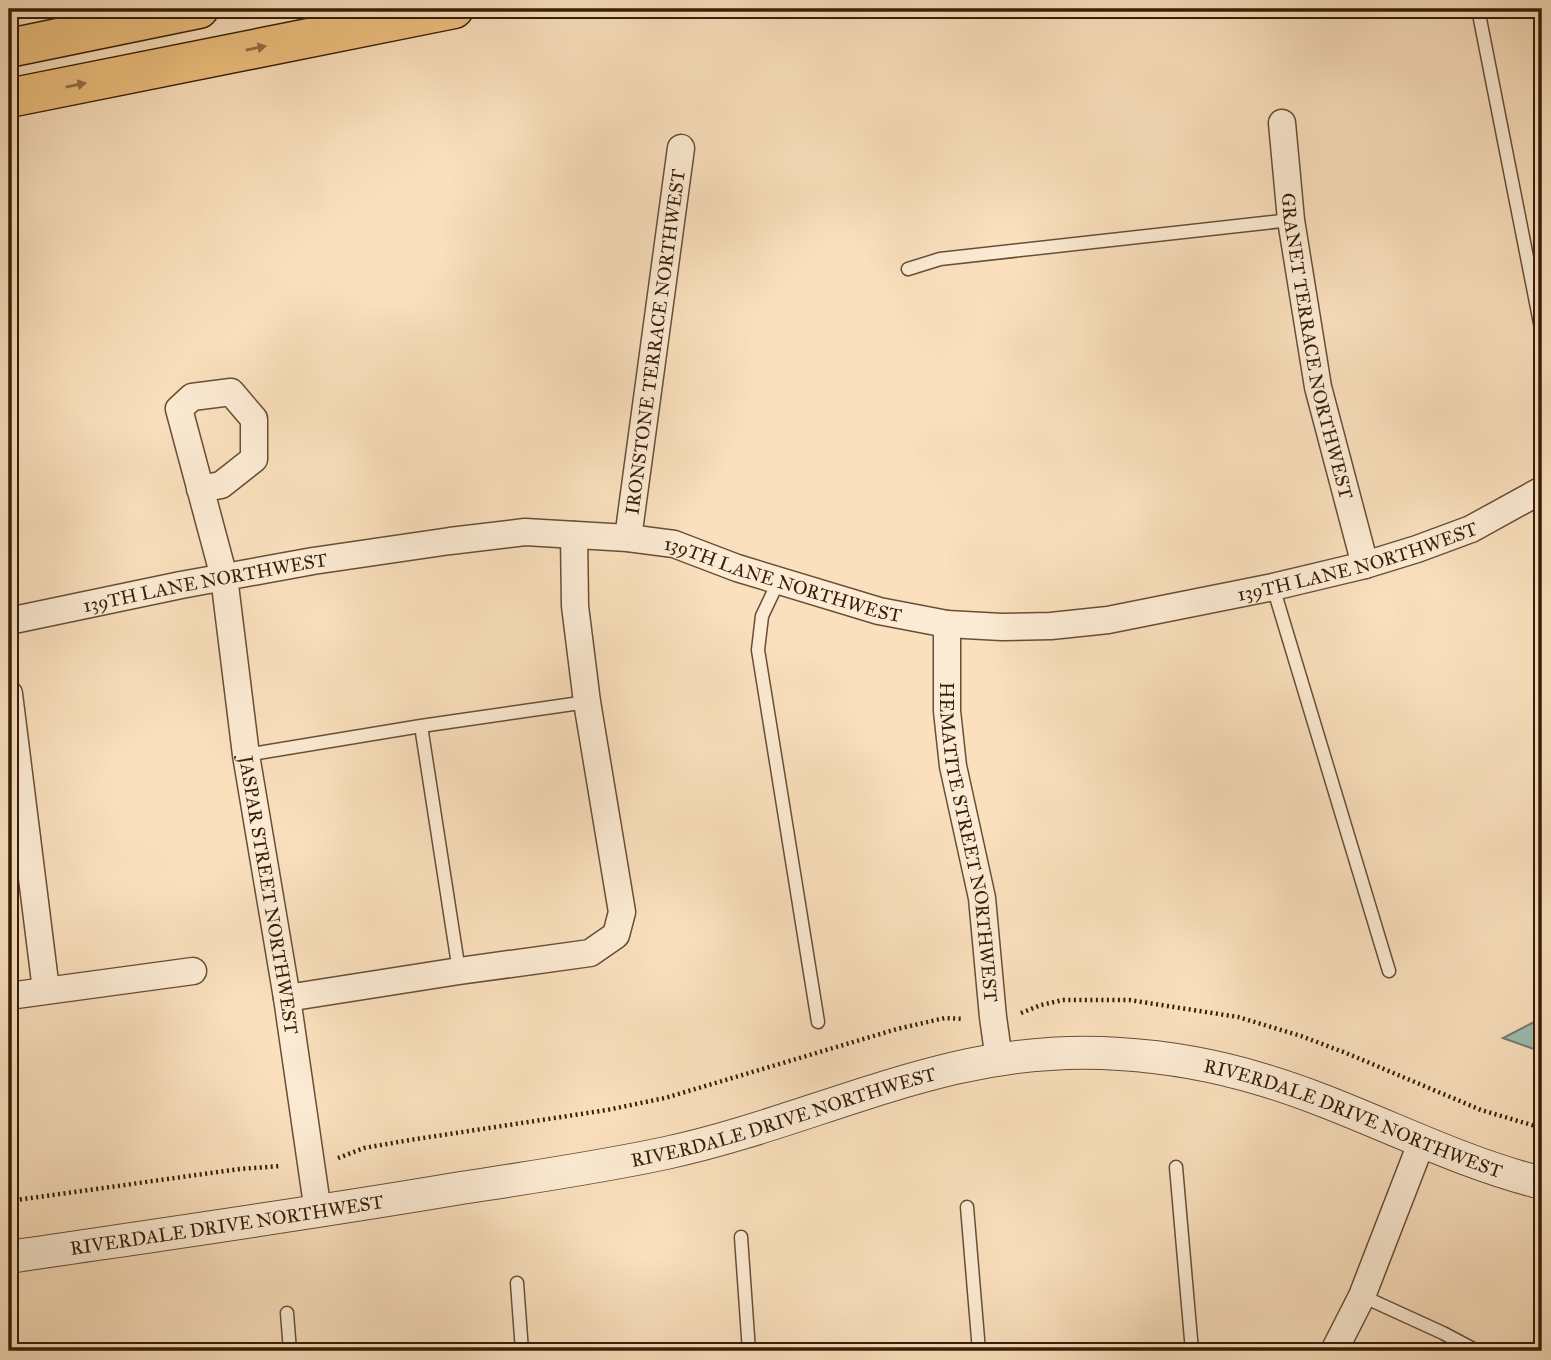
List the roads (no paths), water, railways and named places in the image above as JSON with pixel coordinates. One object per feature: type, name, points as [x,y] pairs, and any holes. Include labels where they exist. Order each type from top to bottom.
[{"type":"highway","points":[[9,48],[199,9]]},
{"type":"highway","points":[[9,98],[454,9]]},
{"type":"street","name":"GRANET TERRACE NORTHWEST","points":[[1282,123],[1291,220],[1318,387],[1365,565]]},
{"type":"street","name":"IRONSTONE TERRACE NORTHWEST","points":[[628,538],[681,148]]},
{"type":"street","name":"JASPAR STREET NORTHWEST","points":[[200,489],[224,577],[246,755],[287,998],[318,1212]]},
{"type":"street","name":"139TH LANE NORTHWEST","points":[[9,621],[313,561],[525,532],[628,538],[674,544],[737,568],[879,611],[947,624],[1051,626],[1108,621],[1365,565],[1471,529],[1542,490]]},
{"type":"street","points":[[287,998],[590,953],[616,935],[622,912],[587,702],[575,606],[574,535]]},
{"type":"street","name":"HEMATITE STREET NORTHWEST","points":[[947,624],[947,710],[953,766],[982,898],[999,1060]]},
{"type":"street","points":[[9,694],[46,990]]},
{"type":"street","points":[[9,996],[193,971]]},
{"type":"street","name":"RIVERDALE DRIVE NORTHWEST","points":[[9,1256],[318,1212],[612,1165],[719,1140],[951,1069],[999,1060],[1090,1052],[1172,1058],[1215,1066],[1264,1080],[1479,1163],[1542,1183]]},
{"type":"street","points":[[1334,1351],[1362,1296],[1422,1141]]},
{"type":"lane","points":[[1478,9],[1542,333]]},
{"type":"lane","points":[[908,269],[940,259],[1291,220]]},
{"type":"lane","points":[[779,580],[762,616],[758,650],[818,1022]]},
{"type":"lane","points":[[1273,587],[1389,971]]},
{"type":"lane","points":[[246,755],[587,702]]},
{"type":"lane","points":[[421,726],[459,971]]},
{"type":"lane","points":[[1177,1167],[1192,1351]]},
{"type":"lane","points":[[967,1207],[979,1351]]},
{"type":"lane","points":[[741,1237],[749,1351]]},
{"type":"lane","points":[[517,1283],[522,1351]]},
{"type":"lane","points":[[1362,1296],[1477,1351]]},
{"type":"lane","points":[[287,1313],[290,1351]]},
{"type":"water","points":[[1542,1018],[1542,1052],[1503,1038]]}]
